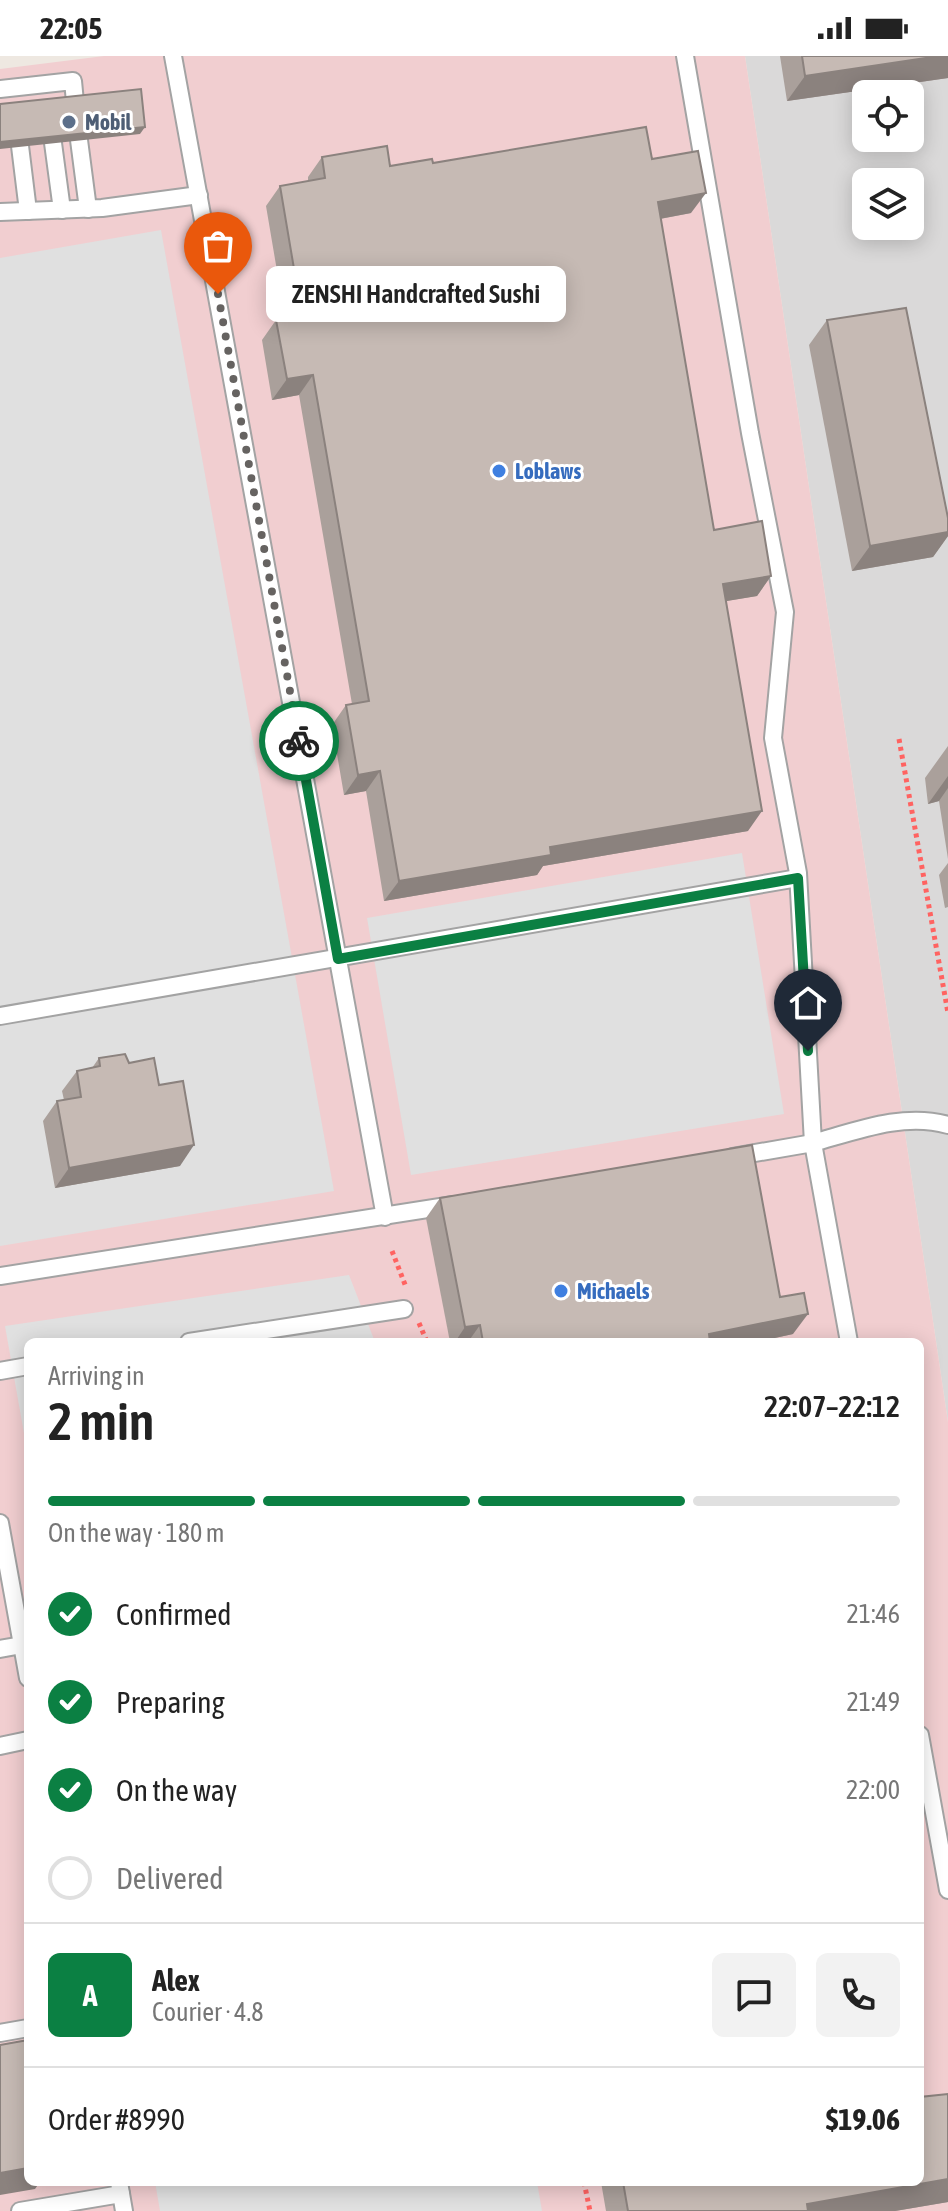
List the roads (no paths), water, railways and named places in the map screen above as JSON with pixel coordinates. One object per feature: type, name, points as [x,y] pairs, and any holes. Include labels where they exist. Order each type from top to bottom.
[{"type":"lane","points":[[173,56],[385,1217]]},
{"type":"lane","points":[[685,56],[750,433],[785,612],[773,738],[798,878],[813,1143],[848,1338]]},
{"type":"lane","points":[[14,109],[6,88],[73,81],[75,102]]},
{"type":"lane","points":[[47,84],[49,105]]},
{"type":"lane","points":[[79,140],[88,209]]},
{"type":"lane","points":[[53,143],[62,210]]},
{"type":"lane","points":[[20,146],[28,211]]},
{"type":"lane","points":[[0,212],[88,209],[199,195]]},
{"type":"lane","points":[[0,1016],[798,878]]},
{"type":"lane","points":[[722,1159],[813,1143],[888,1123],[933,1120],[948,1125]]},
{"type":"lane","points":[[0,1276],[464,1203]]},
{"type":"lane","points":[[215,1338],[404,1309]]},
{"type":"lane","points":[[0,1371],[24,1367]]},
{"type":"lane","points":[[0,1523],[24,1656]]},
{"type":"lane","points":[[0,1649],[22,1645]]},
{"type":"lane","points":[[0,1746],[24,1741]]},
{"type":"lane","points":[[924,1757],[948,1890]]},
{"type":"lane","points":[[0,2033],[24,2029]]},
{"type":"lane","points":[[20,2211],[120,2188],[124,2211]]},
{"type":"place","name":"Mobil","points":[[69,122]]},
{"type":"place","name":"ZENSHI Handcrafted Sushi","points":[[218,294]]},
{"type":"place","name":"Loblaws","points":[[499,471]]},
{"type":"place","name":"Michaels","points":[[561,1291]]}]
